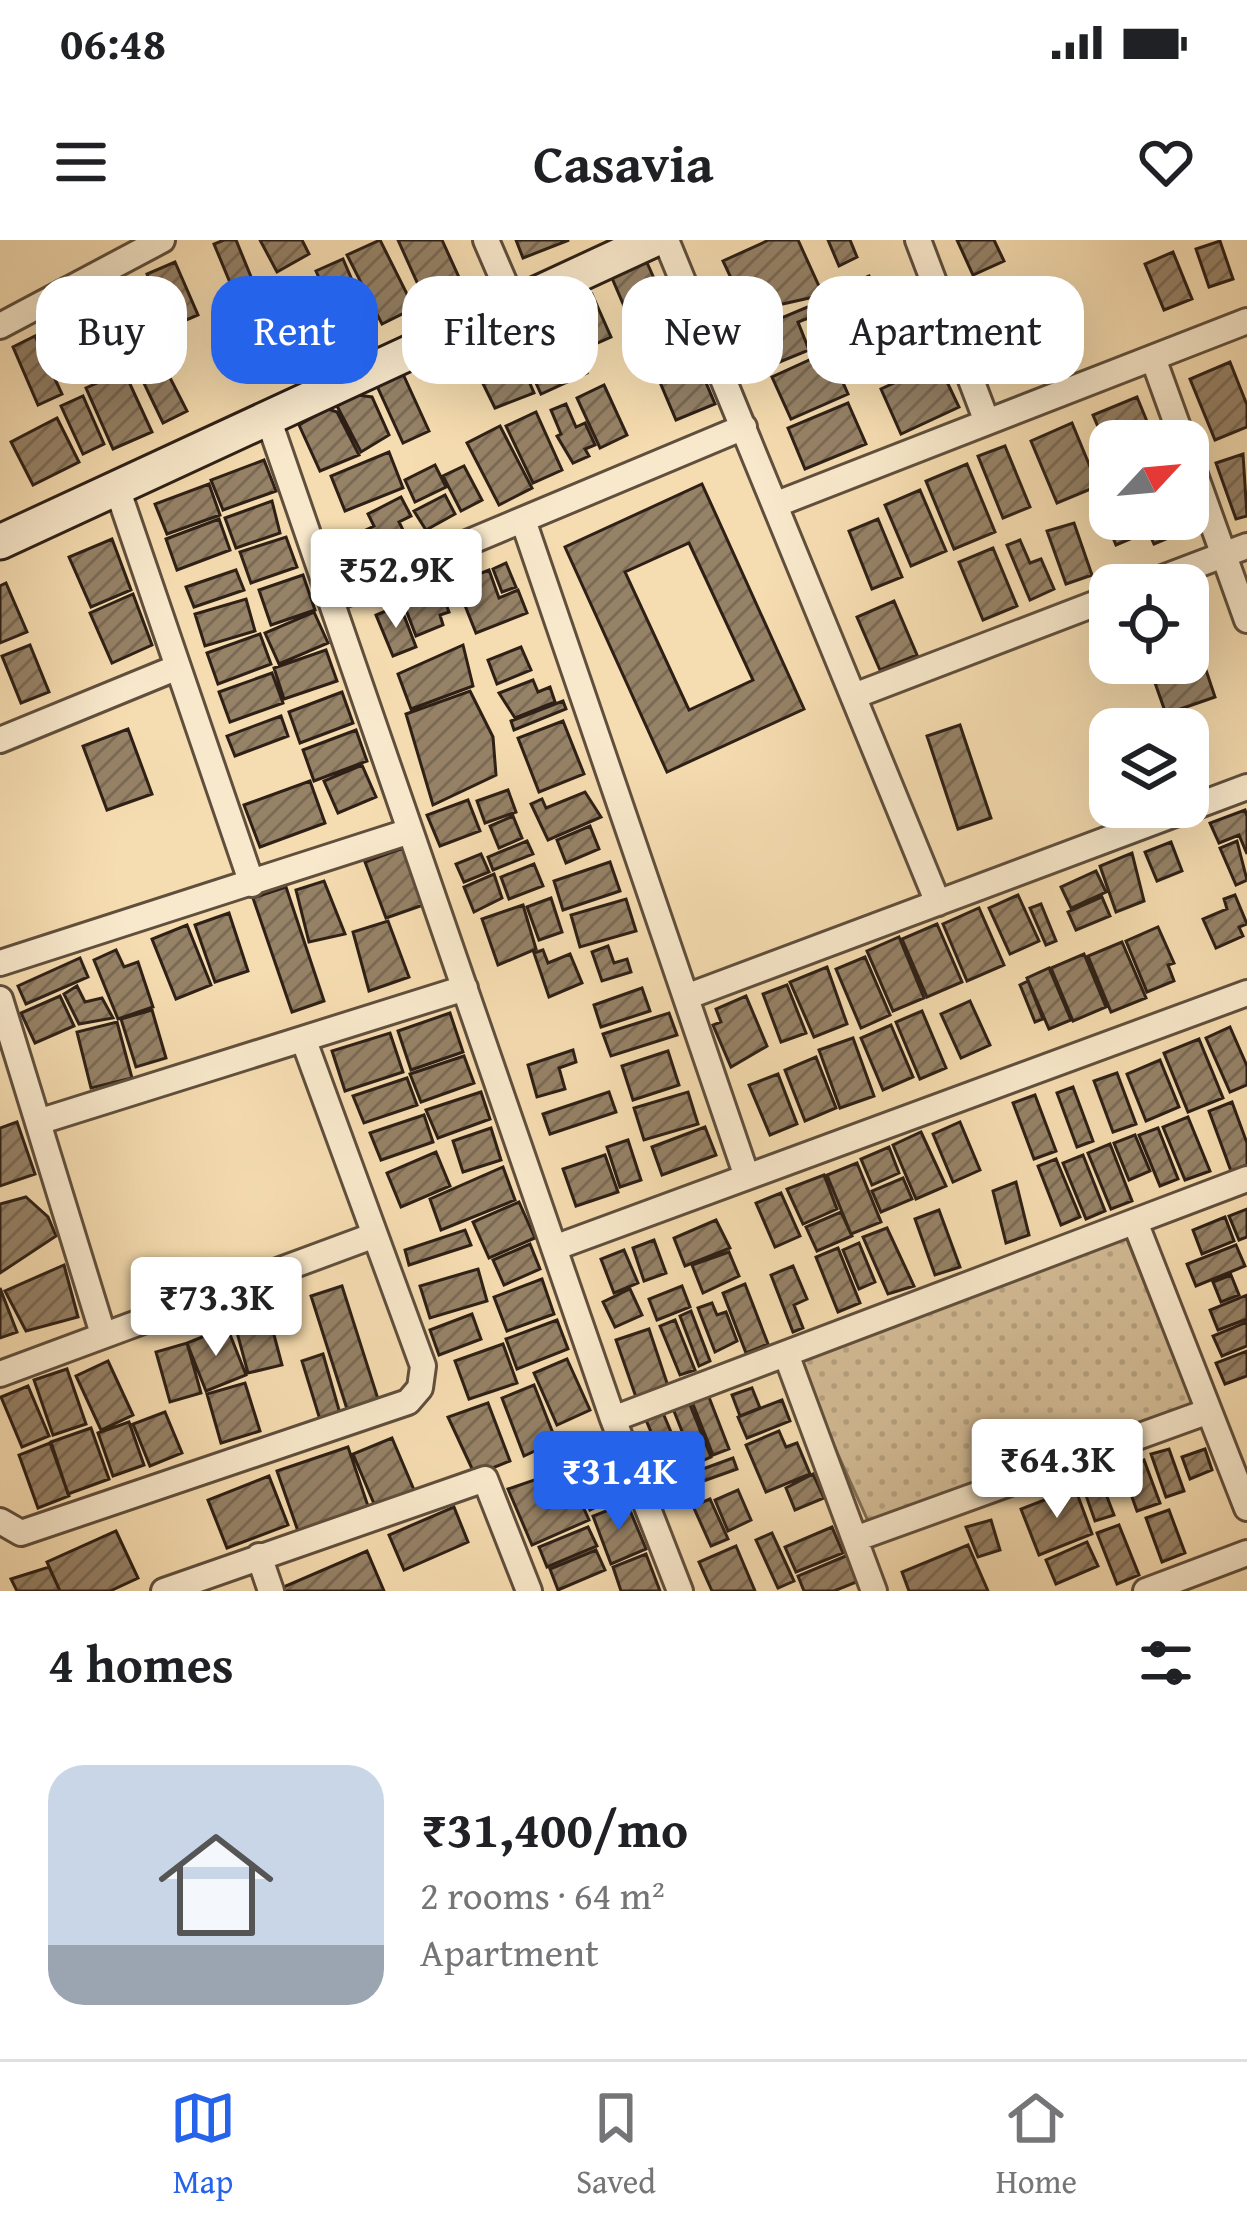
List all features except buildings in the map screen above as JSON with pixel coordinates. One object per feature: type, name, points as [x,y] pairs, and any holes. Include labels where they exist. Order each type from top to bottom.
[{"type":"street","points":[[486,240],[502,276]]},
{"type":"street","points":[[576,276],[653,240]]},
{"type":"street","points":[[666,240],[938,903]]},
{"type":"street","points":[[918,240],[987,422]]},
{"type":"street","points":[[0,326],[147,244]]},
{"type":"street","points":[[777,504],[1247,321]]},
{"type":"street","points":[[0,542],[402,356]]},
{"type":"street","points":[[1153,358],[1175,420]]},
{"type":"street","points":[[268,418],[613,1419],[680,1591]]},
{"type":"street","points":[[331,600],[744,427]]},
{"type":"street","points":[[117,488],[252,884]]},
{"type":"street","points":[[1209,497],[1235,550],[1247,620]]},
{"type":"street","points":[[523,520],[747,1177]]},
{"type":"street","points":[[1199,564],[1235,550]]},
{"type":"street","points":[[854,695],[1089,606]]},
{"type":"street","points":[[0,740],[178,667]]},
{"type":"street","points":[[686,997],[1247,788]]},
{"type":"street","points":[[0,963],[410,831]]},
{"type":"street","points":[[38,1122],[465,988]]},
{"type":"street","points":[[554,1248],[1247,993]]},
{"type":"street","points":[[0,999],[104,1334]]},
{"type":"street","points":[[0,1521],[21,1533],[408,1402],[420,1388],[423,1366],[304,1041]]},
{"type":"street","points":[[613,1419],[1247,1179]]},
{"type":"street","points":[[1135,1222],[1247,1508]]},
{"type":"street","points":[[0,1374],[375,1235]]},
{"type":"street","points":[[785,1354],[874,1591]]},
{"type":"street","points":[[855,1539],[1209,1411]]},
{"type":"street","points":[[164,1591],[485,1478],[529,1591]]},
{"type":"street","points":[[1145,1591],[1247,1553]]},
{"type":"street","points":[[259,1556],[272,1591]]},
{"type":"shaded area","points":[[1124,1232],[1196,1411],[877,1541],[790,1348]]}]
